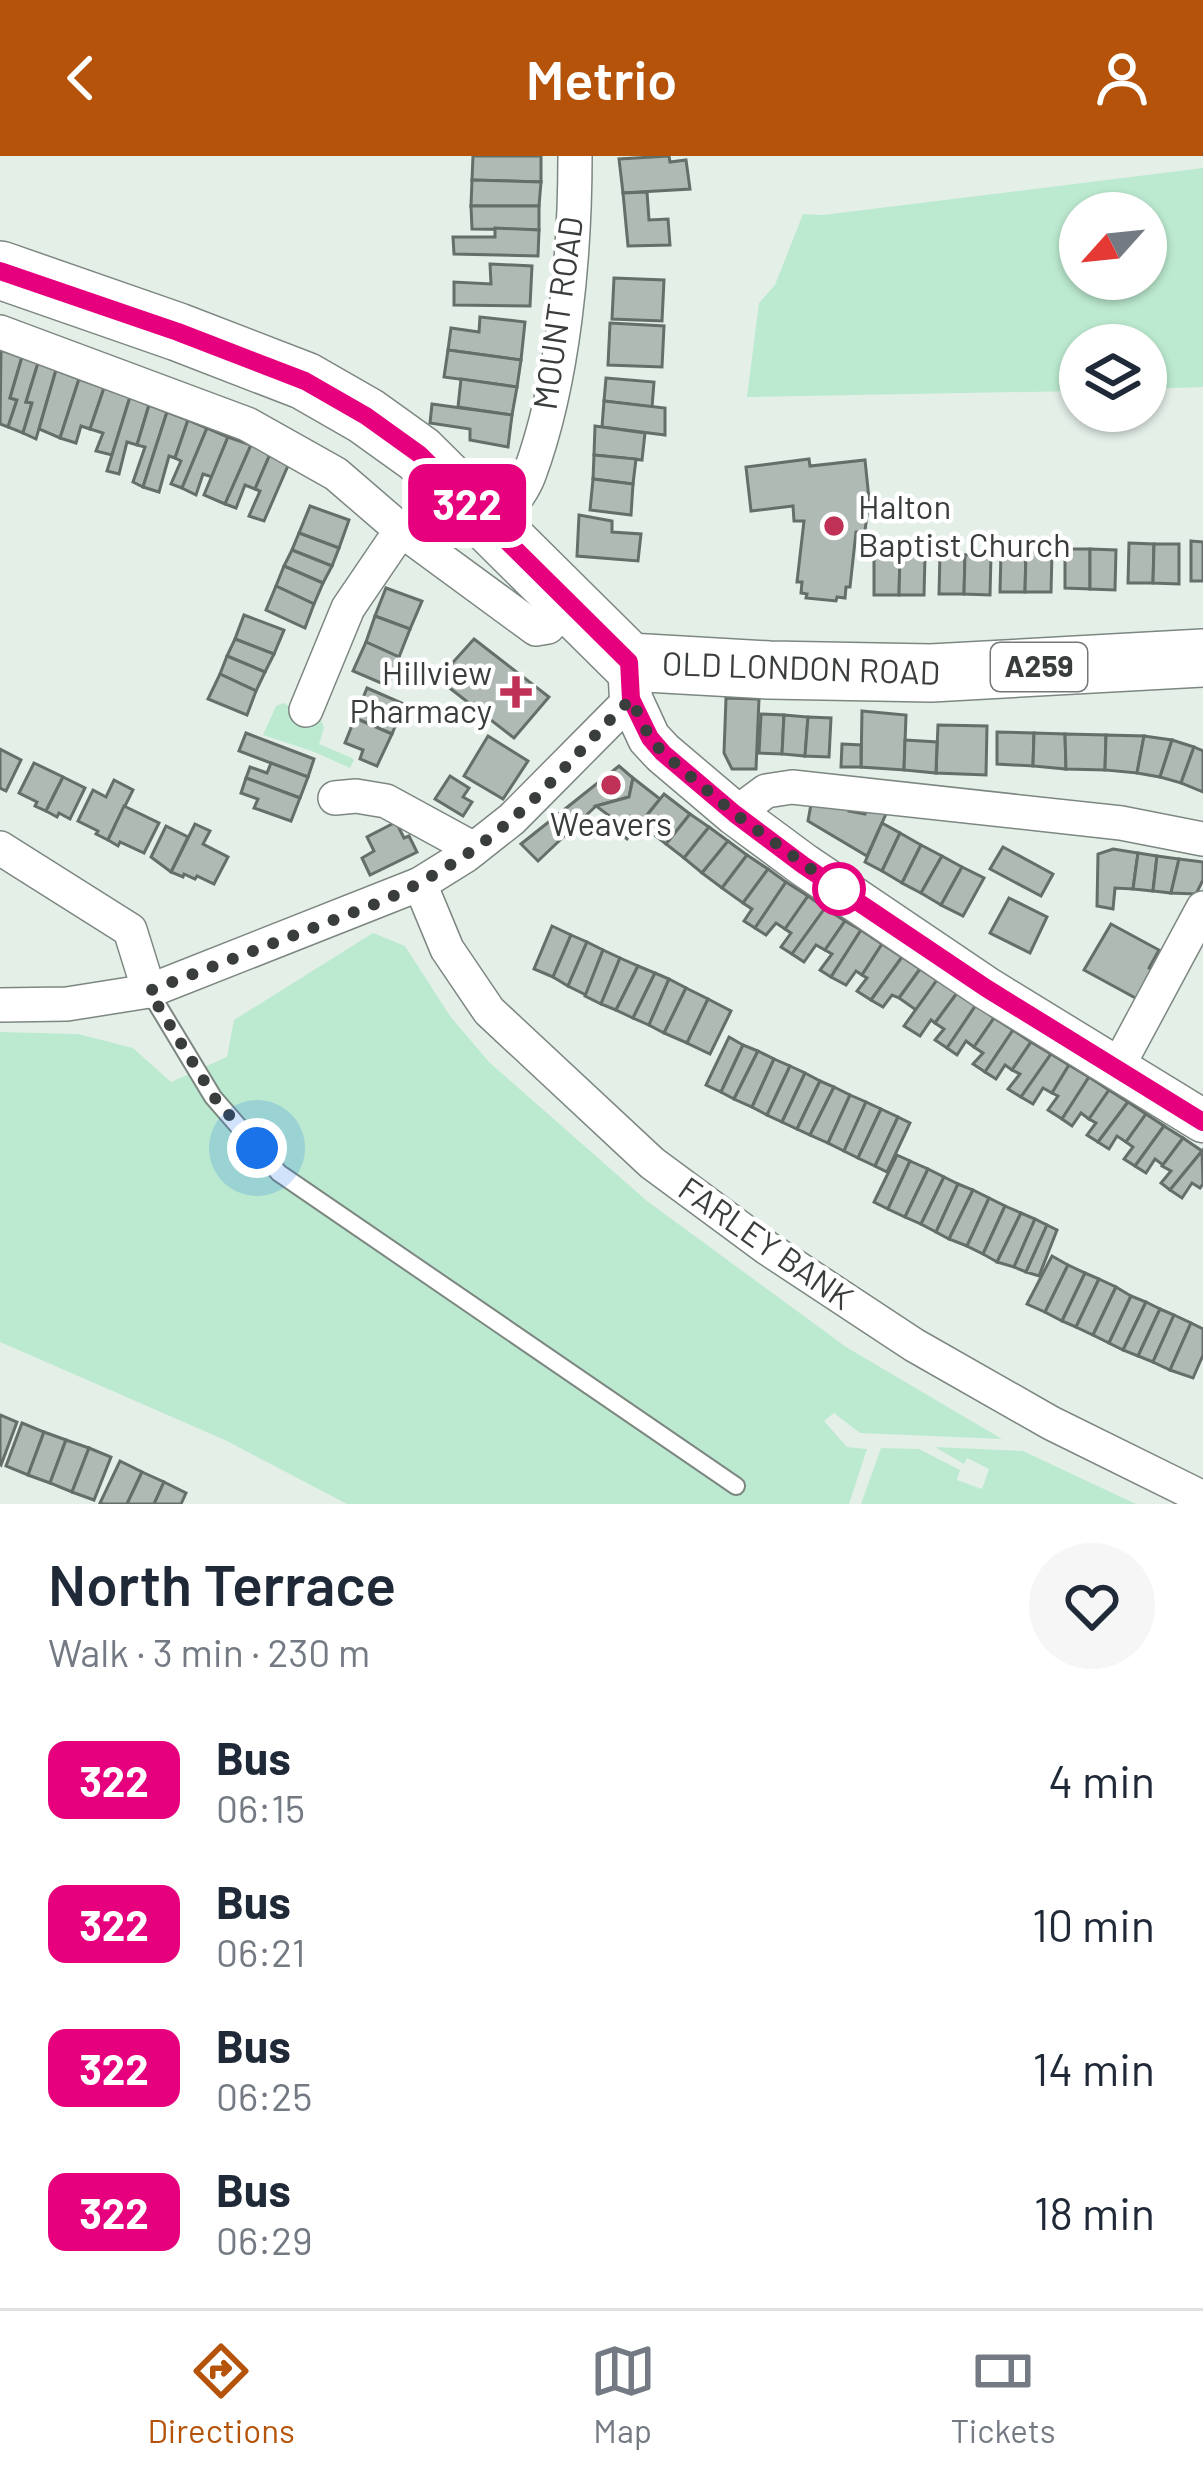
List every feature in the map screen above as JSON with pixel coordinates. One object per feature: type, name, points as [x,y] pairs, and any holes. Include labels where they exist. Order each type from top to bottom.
[{"type":"highway","name":"OLD LONDON ROAD","points":[[0,270],[305,381],[366,416],[419,454],[567,601],[630,681],[746,669],[931,674],[1203,658]]},
{"type":"street","name":"MOUNT ROAD","points":[[493,529],[528,479],[548,408],[563,331],[575,156]]},
{"type":"street","points":[[0,332],[248,424],[336,474],[400,530],[536,628],[548,627],[567,601]]},
{"type":"street","points":[[306,710],[348,608],[400,530]]},
{"type":"street","points":[[630,681],[650,738],[735,814],[986,988],[1203,1121]]},
{"type":"street","points":[[0,1005],[67,1004],[149,991],[420,884],[474,850],[544,789],[598,730],[630,681]]},
{"type":"street","points":[[735,814],[766,791],[791,787],[1121,823],[1203,839]]},
{"type":"street","points":[[335,798],[386,801],[474,850]]},
{"type":"street","points":[[0,848],[130,930],[149,991]]},
{"type":"street","name":"FARLEY BANK","points":[[420,884],[447,949],[489,1011],[652,1162],[767,1248],[914,1345],[1052,1424],[1203,1498]]},
{"type":"street","points":[[1117,1068],[1203,908]]},
{"type":"lane","points":[[149,991],[214,1097],[279,1173],[736,1486]]},
{"type":"green space","points":[[1203,168],[1203,387],[1167,388],[1167,324],[1059,324],[1059,391],[747,397],[759,303],[775,285],[803,214]]},
{"type":"green space","points":[[283,703],[321,720],[324,728],[319,744],[352,758],[350,768],[263,735],[276,706]]},
{"type":"green space","points":[[373,933],[405,946],[450,1016],[489,1062],[647,1201],[846,1347],[1002,1439],[860,1433],[834,1413],[824,1421],[847,1447],[867,1449],[849,1504],[347,1504],[225,1440],[0,1342],[0,1032],[78,1034],[133,1048],[171,1082],[227,1057],[234,1020]]},
{"type":"green space","points":[[935,1447],[1023,1451],[1136,1504],[861,1504],[881,1448],[919,1449],[960,1470],[957,1480],[982,1489],[989,1469],[967,1458],[964,1464]]},
{"type":"building","points":[[473,156],[541,156],[541,182],[472,180]]},
{"type":"building","points":[[669,156],[670,162],[686,160],[690,189],[623,193],[619,159]]},
{"type":"building","points":[[472,180],[541,182],[539,206],[471,206]]},
{"type":"building","points":[[647,192],[649,220],[668,219],[670,245],[628,246],[623,193]]},
{"type":"building","points":[[471,206],[539,206],[539,230],[472,229]]},
{"type":"building","points":[[495,228],[539,230],[538,256],[454,254],[453,237],[495,237]]},
{"type":"building","points":[[490,264],[532,266],[530,306],[454,305],[454,282],[491,284]]},
{"type":"building","points":[[614,278],[664,280],[662,321],[612,319]]},
{"type":"building","points":[[480,317],[525,322],[521,360],[448,350],[451,328],[479,332]]},
{"type":"building","points":[[610,323],[664,326],[662,367],[608,365]]},
{"type":"building","points":[[1,350],[22,357],[10,398],[17,400],[8,427],[0,424]]},
{"type":"building","points":[[448,350],[521,360],[517,387],[444,377]]},
{"type":"building","points":[[22,357],[38,363],[23,433],[8,427],[17,400],[10,398]]},
{"type":"building","points":[[38,363],[56,370],[36,439],[23,433]]},
{"type":"building","points":[[56,370],[79,379],[60,438],[39,429]]},
{"type":"building","points":[[606,378],[654,382],[652,407],[604,401]]},
{"type":"building","points":[[79,379],[104,388],[90,429],[81,426],[76,443],[60,438]]},
{"type":"building","points":[[461,379],[517,387],[512,415],[458,407]]},
{"type":"building","points":[[104,388],[130,397],[112,455],[96,451],[103,433],[90,429]]},
{"type":"building","points":[[130,397],[149,405],[137,445],[127,442],[119,474],[107,471]]},
{"type":"building","points":[[604,401],[665,408],[665,435],[602,427]]},
{"type":"building","points":[[432,404],[512,415],[508,447],[470,440],[470,429],[430,423]]},
{"type":"building","points":[[149,405],[167,412],[143,487],[133,482],[145,447],[137,445]]},
{"type":"building","points":[[167,412],[188,420],[175,458],[169,456],[159,492],[143,487]]},
{"type":"building","points":[[188,420],[207,428],[182,488],[171,484],[181,461],[175,458]]},
{"type":"building","points":[[595,426],[645,433],[642,460],[594,455]]},
{"type":"building","points":[[207,428],[228,437],[212,477],[203,474],[196,495],[182,488]]},
{"type":"building","points":[[228,437],[251,445],[225,504],[204,495]]},
{"type":"building","points":[[251,445],[271,452],[255,489],[245,485],[236,508],[225,504]]},
{"type":"building","points":[[271,452],[290,461],[264,521],[249,516]]},
{"type":"building","points":[[594,455],[636,459],[633,484],[593,479]]},
{"type":"building","name":"Halton Baptist Church","points":[[809,459],[810,466],[865,460],[869,499],[865,531],[856,532],[850,587],[846,587],[845,598],[836,601],[806,598],[801,593],[802,582],[797,582],[804,521],[794,521],[793,506],[751,511],[746,467]]},
{"type":"building","points":[[593,479],[633,484],[631,515],[590,510]]},
{"type":"building","points":[[310,506],[349,520],[339,548],[299,533]]},
{"type":"building","points":[[579,515],[612,521],[612,532],[641,534],[638,561],[577,556]]},
{"type":"building","points":[[299,533],[339,548],[332,566],[292,550]]},
{"type":"building","points":[[1191,541],[1203,542],[1203,581],[1191,581]]},
{"type":"building","points":[[1129,543],[1154,544],[1153,583],[1128,583]]},
{"type":"building","points":[[1154,544],[1179,544],[1179,584],[1153,583]]},
{"type":"building","points":[[1065,549],[1090,549],[1090,589],[1065,588]]},
{"type":"building","points":[[1090,549],[1116,550],[1115,590],[1090,589]]},
{"type":"building","points":[[292,550],[332,566],[323,583],[284,566]]},
{"type":"building","points":[[1001,552],[1026,552],[1025,592],[1000,592]]},
{"type":"building","points":[[1026,552],[1052,553],[1051,592],[1025,592]]},
{"type":"building","points":[[940,554],[965,555],[964,594],[939,594]]},
{"type":"building","points":[[874,555],[900,555],[899,595],[874,595]]},
{"type":"building","points":[[900,555],[925,556],[924,595],[899,595]]},
{"type":"building","points":[[965,555],[991,555],[990,595],[964,594]]},
{"type":"building","points":[[284,566],[323,583],[314,604],[276,586]]},
{"type":"building","points":[[276,586],[314,604],[305,628],[266,610]]},
{"type":"building","points":[[386,588],[422,601],[410,629],[375,616]]},
{"type":"building","points":[[244,615],[284,630],[274,654],[235,639]]},
{"type":"building","points":[[375,616],[410,629],[399,657],[366,642]]},
{"type":"building","points":[[235,639],[274,654],[265,672],[227,656]]},
{"type":"building","points":[[474,639],[549,697],[514,738],[438,679]]},
{"type":"building","points":[[366,642],[399,657],[388,686],[353,671]]},
{"type":"building","points":[[227,656],[265,672],[256,691],[220,674]]},
{"type":"building","points":[[220,674],[256,691],[247,715],[208,699]]},
{"type":"building","points":[[367,688],[404,704],[392,734],[355,718]]},
{"type":"building","points":[[726,698],[759,699],[756,769],[732,769],[724,753]]},
{"type":"building","points":[[862,711],[906,715],[904,770],[861,767]]},
{"type":"building","points":[[761,714],[784,715],[782,754],[759,753]]},
{"type":"building","points":[[784,715],[808,717],[805,756],[782,754]]},
{"type":"building","points":[[808,717],[831,718],[829,757],[805,756]]},
{"type":"building","points":[[355,718],[392,734],[377,766],[360,759],[363,750],[345,743]]},
{"type":"building","points":[[938,725],[987,726],[986,775],[936,773]]},
{"type":"building","points":[[997,732],[1034,733],[1033,766],[997,764]]},
{"type":"building","points":[[246,733],[314,759],[308,777],[239,751]]},
{"type":"building","points":[[1034,733],[1065,734],[1066,769],[1033,766]]},
{"type":"building","points":[[1065,734],[1106,735],[1105,770],[1066,769]]},
{"type":"building","points":[[1106,735],[1144,736],[1137,773],[1105,770]]},
{"type":"building","points":[[488,736],[528,761],[503,799],[464,776]]},
{"type":"building","points":[[1144,736],[1172,740],[1160,777],[1137,773]]},
{"type":"building","points":[[905,740],[937,742],[936,773],[904,770]]},
{"type":"building","points":[[1172,740],[1194,747],[1181,783],[1160,777]]},
{"type":"building","points":[[842,744],[861,745],[861,767],[841,767]]},
{"type":"building","points":[[1194,747],[1203,751],[1203,792],[1181,783]]},
{"type":"building","points":[[0,749],[21,760],[6,791],[0,788]]},
{"type":"building","points":[[34,763],[63,777],[46,811],[19,793]]},
{"type":"building","points":[[271,763],[308,777],[300,798],[246,778],[250,767],[267,773]]},
{"type":"building","points":[[619,766],[633,778],[629,797],[596,806],[538,861],[521,844]]},
{"type":"building","points":[[450,776],[469,788],[463,797],[472,802],[463,816],[435,799]]},
{"type":"building","points":[[63,777],[85,788],[70,819],[46,811]]},
{"type":"building","points":[[246,778],[300,798],[291,821],[254,808],[258,799],[241,793]]},
{"type":"building","points":[[633,778],[660,799],[627,839],[613,828],[619,823],[596,806],[629,797]]},
{"type":"building","points":[[114,780],[133,790],[108,840],[78,821],[93,790],[106,797]]},
{"type":"building","points":[[813,793],[852,797],[849,811],[865,814],[870,801],[890,805],[867,856],[808,821]]},
{"type":"building","points":[[664,794],[690,814],[666,844],[640,824]]},
{"type":"building","points":[[124,806],[159,823],[144,853],[108,840]]},
{"type":"building","points":[[690,814],[709,827],[684,858],[666,844]]},
{"type":"building","points":[[396,822],[417,852],[370,875],[362,858],[374,851],[367,837]]},
{"type":"building","points":[[882,823],[900,833],[882,871],[865,862]]},
{"type":"building","points":[[195,824],[210,831],[203,844],[228,857],[214,884],[171,872]]},
{"type":"building","points":[[166,826],[188,837],[171,872],[151,857]]},
{"type":"building","points":[[709,827],[728,841],[702,873],[684,858]]},
{"type":"building","points":[[900,833],[921,845],[902,883],[882,871]]},
{"type":"building","points":[[728,841],[747,855],[722,888],[702,873]]},
{"type":"building","points":[[921,845],[942,856],[921,893],[902,883]]},
{"type":"building","points":[[1003,847],[1053,874],[1041,896],[990,869]]},
{"type":"building","points":[[1113,849],[1138,853],[1133,889],[1115,888],[1113,909],[1097,906],[1098,854]]},
{"type":"building","points":[[1138,853],[1157,856],[1153,891],[1133,889]]},
{"type":"building","points":[[747,855],[768,869],[743,903],[722,888]]},
{"type":"building","points":[[942,856],[962,867],[941,905],[921,893]]},
{"type":"building","points":[[1157,856],[1179,859],[1171,893],[1153,891]]},
{"type":"building","points":[[1179,859],[1203,862],[1203,880],[1196,894],[1171,893]]},
{"type":"building","points":[[962,867],[984,878],[963,916],[941,905]]},
{"type":"building","points":[[768,869],[786,882],[755,928],[744,921],[752,909],[743,903]]},
{"type":"building","points":[[786,882],[808,896],[785,929],[776,923],[766,935],[755,928]]},
{"type":"building","points":[[808,896],[825,908],[792,954],[781,947],[791,933],[785,929]]},
{"type":"building","points":[[1009,898],[1047,917],[1030,953],[990,933]]},
{"type":"building","points":[[825,908],[845,921],[825,950],[816,945],[804,962],[792,954]]},
{"type":"building","points":[[845,921],[861,930],[831,977],[820,970],[832,954],[825,950]]},
{"type":"building","points":[[1111,924],[1159,950],[1149,968],[1157,973],[1141,1001],[1084,970]]},
{"type":"building","points":[[552,926],[571,935],[553,977],[534,969]]},
{"type":"building","points":[[861,930],[882,944],[862,975],[856,971],[846,985],[831,977]]},
{"type":"building","points":[[571,935],[587,942],[568,986],[553,977]]},
{"type":"building","points":[[587,942],[603,950],[586,995],[568,986]]},
{"type":"building","points":[[882,944],[902,957],[871,1000],[857,991]]},
{"type":"building","points":[[603,950],[620,958],[601,1004],[585,996]]},
{"type":"building","points":[[902,957],[920,969],[899,998],[892,995],[883,1007],[871,1000]]},
{"type":"building","points":[[620,958],[638,966],[616,1010],[601,1004]]},
{"type":"building","points":[[638,966],[655,973],[633,1018],[616,1010]]},
{"type":"building","points":[[920,969],[937,980],[916,1010],[899,998]]},
{"type":"building","points":[[655,973],[669,979],[649,1025],[633,1018]]},
{"type":"building","points":[[669,979],[686,988],[664,1033],[649,1025]]},
{"type":"building","points":[[937,980],[957,993],[920,1036],[904,1026]]},
{"type":"building","points":[[686,988],[708,999],[687,1043],[664,1033]]},
{"type":"building","points":[[957,993],[976,1005],[947,1048],[935,1040],[944,1029],[935,1023]]},
{"type":"building","points":[[708,999],[731,1011],[710,1054],[687,1043]]},
{"type":"building","points":[[976,1005],[994,1018],[974,1047],[966,1041],[957,1055],[947,1048]]},
{"type":"building","points":[[994,1018],[1013,1030],[985,1072],[973,1064],[983,1053],[974,1047]]},
{"type":"building","points":[[1013,1030],[1031,1042],[1012,1070],[1005,1065],[996,1079],[985,1072]]},
{"type":"building","points":[[729,1037],[743,1045],[721,1092],[706,1085]]},
{"type":"building","points":[[1031,1042],[1051,1054],[1021,1097],[1008,1089],[1020,1074],[1012,1070]]},
{"type":"building","points":[[743,1045],[758,1051],[734,1099],[721,1092]]},
{"type":"building","points":[[758,1051],[774,1059],[752,1107],[734,1099]]},
{"type":"building","points":[[1051,1054],[1069,1065],[1052,1093],[1043,1088],[1033,1104],[1021,1097]]},
{"type":"building","points":[[774,1059],[790,1066],[767,1115],[752,1107]]},
{"type":"building","points":[[1069,1065],[1089,1077],[1062,1119],[1048,1110]]},
{"type":"building","points":[[790,1066],[805,1073],[782,1122],[767,1115]]},
{"type":"building","points":[[805,1073],[820,1081],[797,1129],[782,1122]]},
{"type":"building","points":[[1089,1077],[1109,1090],[1089,1119],[1081,1113],[1072,1126],[1062,1119]]},
{"type":"building","points":[[820,1081],[834,1087],[810,1135],[797,1129]]},
{"type":"building","points":[[834,1087],[850,1095],[828,1143],[810,1135]]},
{"type":"building","points":[[1109,1090],[1128,1102],[1098,1142],[1087,1135],[1096,1123],[1089,1119]]},
{"type":"building","points":[[850,1095],[866,1102],[844,1151],[828,1143]]},
{"type":"building","points":[[866,1102],[881,1109],[858,1158],[844,1151]]},
{"type":"building","points":[[1128,1102],[1146,1114],[1126,1142],[1117,1136],[1109,1149],[1098,1142]]},
{"type":"building","points":[[881,1109],[898,1117],[875,1166],[858,1158]]},
{"type":"building","points":[[1146,1114],[1164,1126],[1135,1166],[1124,1159],[1133,1147],[1126,1142]]},
{"type":"building","points":[[898,1117],[910,1123],[887,1172],[875,1166]]},
{"type":"building","points":[[1164,1126],[1183,1138],[1163,1165],[1155,1159],[1146,1173],[1135,1166]]},
{"type":"building","points":[[1183,1138],[1202,1151],[1170,1190],[1161,1183],[1171,1171],[1162,1166]]},
{"type":"building","points":[[1202,1151],[1203,1184],[1200,1188],[1192,1183],[1182,1198],[1170,1190]]},
{"type":"building","points":[[897,1155],[910,1161],[888,1209],[874,1202]]},
{"type":"building","points":[[910,1161],[928,1169],[905,1217],[888,1209]]},
{"type":"building","points":[[928,1169],[944,1177],[921,1224],[905,1217]]},
{"type":"building","points":[[944,1177],[958,1184],[936,1232],[921,1224]]},
{"type":"building","points":[[958,1184],[973,1190],[949,1239],[936,1232]]},
{"type":"building","points":[[973,1190],[989,1198],[967,1246],[949,1239]]},
{"type":"building","points":[[989,1198],[1005,1206],[983,1254],[967,1246]]},
{"type":"building","points":[[1005,1206],[1021,1213],[997,1262],[983,1254]]},
{"type":"building","points":[[1021,1213],[1035,1219],[1014,1267],[997,1262]]},
{"type":"building","points":[[1035,1219],[1047,1225],[1026,1272],[1014,1267]]},
{"type":"building","points":[[1047,1225],[1057,1230],[1039,1276],[1026,1272]]},
{"type":"building","points":[[1052,1256],[1068,1265],[1045,1312],[1027,1304]]},
{"type":"building","points":[[1068,1265],[1085,1273],[1062,1321],[1045,1312]]},
{"type":"building","points":[[1085,1273],[1099,1279],[1076,1327],[1062,1321]]},
{"type":"building","points":[[1099,1279],[1116,1287],[1093,1335],[1076,1327]]},
{"type":"building","points":[[1116,1287],[1131,1296],[1109,1343],[1093,1335]]},
{"type":"building","points":[[1131,1296],[1146,1302],[1123,1350],[1109,1343]]},
{"type":"building","points":[[1146,1302],[1160,1309],[1138,1356],[1123,1350]]},
{"type":"building","points":[[1160,1309],[1174,1315],[1153,1362],[1138,1356]]},
{"type":"building","points":[[1174,1315],[1191,1323],[1170,1370],[1153,1362]]},
{"type":"building","points":[[1191,1323],[1203,1329],[1203,1355],[1193,1378],[1170,1370]]},
{"type":"building","points":[[0,1415],[17,1422],[1,1465],[0,1464]]},
{"type":"building","points":[[22,1423],[44,1432],[28,1475],[6,1466]]},
{"type":"building","points":[[44,1432],[66,1440],[50,1483],[28,1475]]},
{"type":"building","points":[[66,1440],[89,1448],[72,1492],[50,1483]]},
{"type":"building","points":[[89,1448],[111,1457],[94,1500],[72,1492]]},
{"type":"building","points":[[120,1461],[142,1472],[127,1504],[100,1503]]},
{"type":"building","points":[[142,1472],[164,1482],[154,1504],[127,1504]]},
{"type":"building","points":[[164,1482],[186,1493],[181,1504],[154,1504]]},
{"type":"bus line","name":"322","points":[[0,271],[305,381],[366,416],[419,454],[629,662],[631,699],[650,738],[735,814],[986,988],[1203,1122]]},
{"type":"place","name":"Halton Baptist Church","points":[[834,526]]},
{"type":"place","name":"Hillview Pharmacy","points":[[516,692]]},
{"type":"place","name":"Weavers","points":[[611,785]]},
{"type":"route","points":[[257,1148],[214,1097],[149,991],[420,884],[466,856],[512,819],[631,699],[663,753],[735,814],[839,889]]}]
